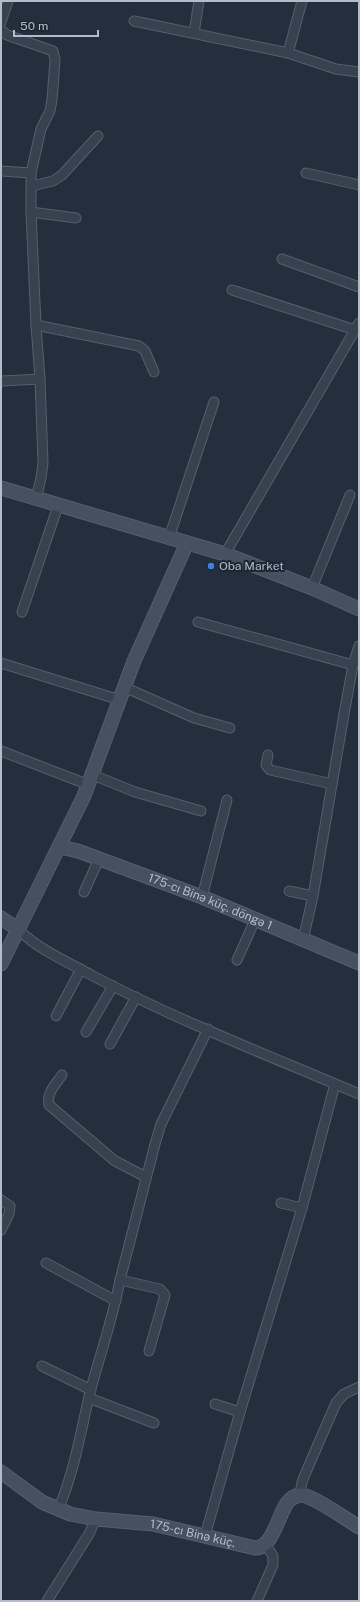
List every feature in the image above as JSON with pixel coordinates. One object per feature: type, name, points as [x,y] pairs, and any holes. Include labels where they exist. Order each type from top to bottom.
[{"type":"street","points":[[1,22],[8,1]]},
{"type":"street","points":[[194,33],[199,1]]},
{"type":"street","points":[[288,53],[302,1]]},
{"type":"street","points":[[134,21],[288,53],[336,69],[359,72]]},
{"type":"street","points":[[1,30],[7,35],[53,51],[55,60],[50,111],[41,129],[31,173],[31,212],[43,463],[36,499]]},
{"type":"street","points":[[32,186],[53,181],[62,175],[98,136]]},
{"type":"street","points":[[1,171],[31,173]]},
{"type":"street","points":[[306,173],[359,186]]},
{"type":"street","points":[[31,212],[76,218]]},
{"type":"street","points":[[282,259],[359,287]]},
{"type":"street","points":[[226,554],[357,327],[232,290]]},
{"type":"street","points":[[36,325],[139,346],[146,351],[154,372]]},
{"type":"street","points":[[1,381],[40,379]]},
{"type":"street","points":[[169,538],[214,402]]},
{"type":"street","points":[[1,488],[58,506],[226,554],[312,588],[359,609]]},
{"type":"street","points":[[312,588],[350,495]]},
{"type":"street","points":[[22,612],[58,506]]},
{"type":"street","points":[[1,964],[60,847],[91,780],[124,686],[187,543]]},
{"type":"street","points":[[198,622],[353,665]]},
{"type":"street","points":[[303,940],[313,896],[353,665],[359,646]]},
{"type":"street","points":[[1,663],[120,700]]},
{"type":"street","points":[[124,686],[188,715],[230,728]]},
{"type":"street","points":[[1,752],[91,780],[201,810]]},
{"type":"street","points":[[268,755],[266,765],[270,770],[332,784]]},
{"type":"street","points":[[202,897],[227,800]]},
{"type":"street","name":"175-cı Binə küç. döngə 1","points":[[60,847],[98,859],[202,897],[359,963]]},
{"type":"street","points":[[84,892],[98,859]]},
{"type":"street","points":[[288,891],[313,896]]},
{"type":"street","points":[[1,918],[46,951],[113,986],[208,1030],[359,1094]]},
{"type":"street","points":[[237,960],[256,920]]},
{"type":"street","points":[[56,1016],[81,969]]},
{"type":"street","points":[[86,1032],[113,986]]},
{"type":"street","points":[[110,1044],[136,997]]},
{"type":"street","points":[[58,1510],[67,1487],[161,1124],[208,1030]]},
{"type":"street","points":[[62,1075],[50,1093],[48,1099],[49,1105],[115,1162],[146,1178]]},
{"type":"street","points":[[205,1536],[240,1412],[302,1208],[335,1084]]},
{"type":"street","points":[[1,1200],[10,1206],[10,1210],[1,1230]]},
{"type":"street","points":[[281,1203],[302,1208]]},
{"type":"street","points":[[46,1263],[116,1301]]},
{"type":"street","points":[[120,1280],[160,1289],[165,1295],[149,1351]]},
{"type":"street","points":[[42,1366],[90,1394],[154,1423]]},
{"type":"street","points":[[300,1495],[302,1482],[336,1403],[344,1394],[359,1387]]},
{"type":"street","points":[[215,1404],[240,1412]]},
{"type":"street","name":"175-cı Binə küç.","points":[[1,1472],[33,1496],[58,1510],[70,1514],[153,1524],[255,1548],[266,1545]]},
{"type":"street","points":[[257,1601],[273,1564],[273,1556],[266,1545],[291,1498],[300,1495],[310,1498],[359,1528]]},
{"type":"street","points":[[48,1601],[89,1534],[96,1518]]},
{"type":"place","name":"Oba Market","points":[[211,566]]}]
